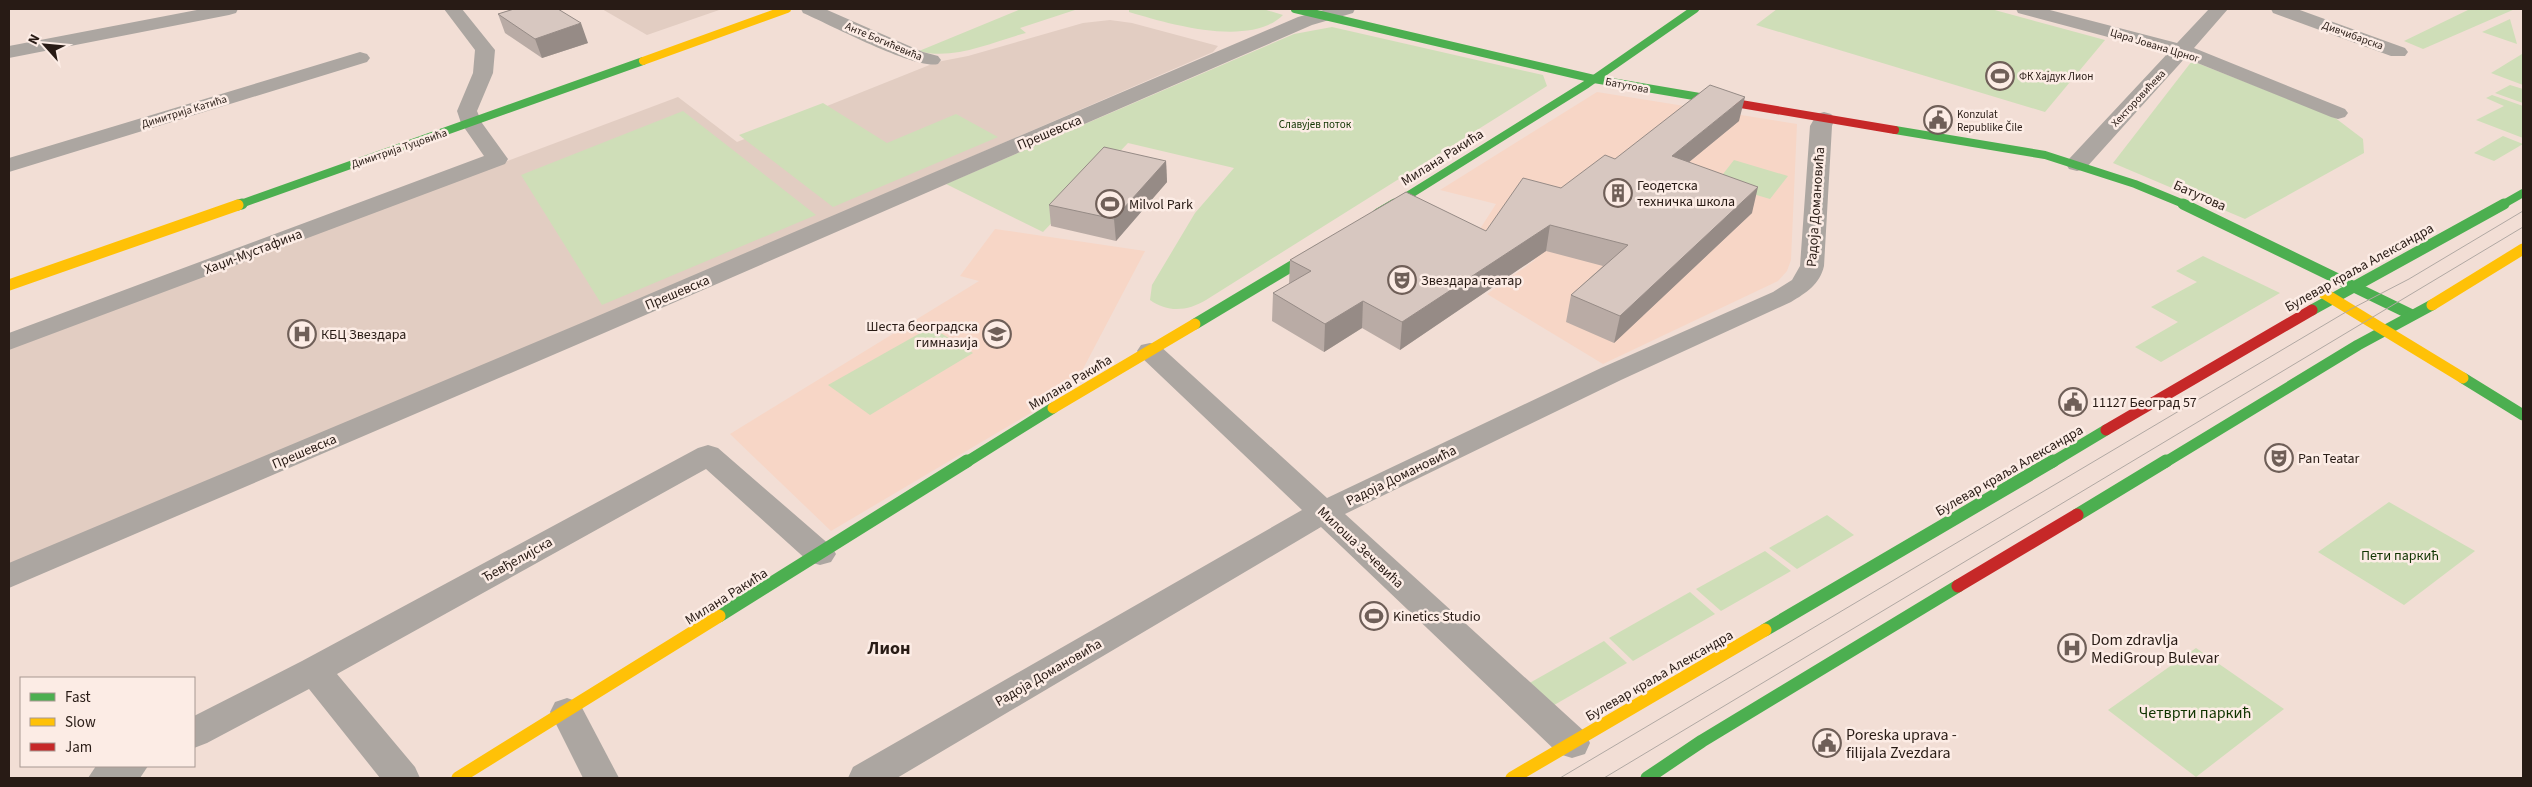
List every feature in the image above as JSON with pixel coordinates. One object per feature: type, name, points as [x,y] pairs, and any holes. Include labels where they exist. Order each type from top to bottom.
[{"type":"main road","name":"Димитрија Туцовића","points":[[9,285],[756,9]]},
{"type":"main road","name":"Димитрија Туцовића","points":[[466,116],[787,9]]},
{"type":"main road","name":"Батутова","points":[[1295,9],[1594,79],[2045,155],[2135,184],[2201,211],[2412,315]]},
{"type":"main road","name":"Милана Ракића","points":[[1370,219],[1594,79],[1695,9]]},
{"type":"main road","name":"Батутова","points":[[1962,141],[2052,168],[2109,188]]},
{"type":"main road","name":"Булевар краља Александра","points":[[1512,778],[2333,299],[2523,193]]},
{"type":"main road","name":"Милана Ракића","points":[[458,778],[1054,408],[1329,244]]},
{"type":"main road","points":[[1647,778],[1719,731],[2523,249]]},
{"type":"main road","points":[[2308,284],[2523,415]]},
{"type":"street","points":[[9,52],[230,9]]},
{"type":"street","points":[[453,9],[485,50],[486,56],[466,116]]},
{"type":"street","name":"Анте Богићевића","points":[[810,9],[916,56],[931,60]]},
{"type":"street","name":"Прешевска","points":[[9,576],[595,328],[1305,21],[1346,9]]},
{"type":"street","name":"Цара Јована Црног","points":[[2024,9],[2181,50],[2338,113]]},
{"type":"street","name":"Хекторовићева","points":[[2077,164],[2219,9]]},
{"type":"street","name":"Дивчибарска","points":[[2280,9],[2398,52]]},
{"type":"street","name":"Димитрија Катића","points":[[9,165],[360,58]]},
{"type":"street","name":"Хаџи-Мустафина","points":[[9,342],[497,159],[466,116]]},
{"type":"street","name":"Радоја Домановића","points":[[866,778],[1323,512],[1611,374],[1782,297],[1806,282],[1812,266],[1821,126],[1824,118]]},
{"type":"street","name":"Милоша Зечевића","points":[[1150,351],[1572,743]]},
{"type":"street","name":"Ђевђелијска","points":[[195,732],[314,671],[708,455],[820,554]]},
{"type":"street","points":[[314,671],[402,778]]},
{"type":"street","points":[[567,712],[601,778]]},
{"type":"street","points":[[106,778],[128,767]]},
{"type":"shaded area","points":[[602,9],[722,9],[647,35]]},
{"type":"shaded area","name":"КБЦ Звездара","points":[[1110,20],[1132,23],[1218,46],[1213,52],[835,216],[348,425],[9,566],[9,348],[678,97],[737,142],[937,62],[968,56],[1083,23]]},
{"type":"shaded area","points":[[1597,92],[1797,124],[1791,260],[1787,271],[1778,281],[1603,364],[1487,294],[1535,260],[1509,250],[1478,232],[1496,204],[1440,190]]},
{"type":"shaded area","name":"Шеста београдска гимназија","points":[[995,229],[1145,251],[1073,388],[831,531],[730,434],[979,281],[960,276]]},
{"type":"green space","points":[[1021,9],[1078,9],[1020,28],[1026,33],[972,49],[945,54],[919,51]]},
{"type":"green space","points":[[1129,9],[1263,9],[1283,15],[1269,25],[1251,30],[1230,32],[1187,27],[1165,22],[1129,12]]},
{"type":"green space","name":"ФК Хајдук Лион","points":[[1777,9],[1991,9],[2105,40],[2045,112],[1756,25]]},
{"type":"green space","points":[[2470,9],[2515,9],[2423,49],[2404,41]]},
{"type":"green space","points":[[2510,19],[2517,44],[2482,32]]},
{"type":"green space","name":"Славујев поток","points":[[1332,27],[1543,75],[1547,86],[1206,300],[1185,308],[1171,309],[1150,300],[1152,285],[1195,213],[1234,168],[1128,143],[1043,232],[946,184],[1294,34]]},
{"type":"green space","points":[[2522,54],[2523,85],[2491,73]]},
{"type":"green space","points":[[2192,61],[2334,117],[2363,139],[2364,153],[2245,219],[2113,163]]},
{"type":"green space","points":[[2510,85],[2523,89],[2523,103],[2495,93]]},
{"type":"green space","points":[[2492,95],[2523,106],[2523,138],[2476,120],[2504,106],[2486,98]]},
{"type":"green space","points":[[823,103],[887,143],[956,114],[998,137],[833,207],[739,135]]},
{"type":"green space","points":[[683,111],[816,215],[602,305],[521,175]]},
{"type":"green space","points":[[2503,136],[2523,144],[2494,161],[2474,153]]},
{"type":"green space","points":[[1734,160],[1788,176],[1770,199],[1716,183]]},
{"type":"green space","points":[[2203,256],[2280,293],[2161,362],[2135,347],[2178,322],[2151,307],[2197,282],[2176,271]]},
{"type":"green space","points":[[931,327],[973,353],[870,415],[828,385]]},
{"type":"green space","name":"Пети паркић","points":[[2389,502],[2475,551],[2404,605],[2318,552]]},
{"type":"green space","points":[[1827,515],[1854,535],[1797,569],[1769,548]]},
{"type":"green space","points":[[1765,551],[1791,571],[1721,611],[1696,589]]},
{"type":"green space","points":[[1690,592],[1715,614],[1633,661],[1609,638]]},
{"type":"green space","points":[[1604,641],[1627,663],[1549,708],[1526,685]]},
{"type":"green space","name":"Четврти паркић","points":[[2196,648],[2284,709],[2196,777],[2108,710]]},
{"type":"building","points":[[514,9],[558,9],[581,23],[535,39],[498,14]]},
{"type":"building","points":[[1710,85],[1745,97],[1672,156],[1758,187],[1620,316],[1571,295],[1628,245],[1550,225],[1402,322],[1363,301],[1325,324],[1273,293],[1311,271],[1290,260],[1406,192],[1486,231],[1523,178],[1561,188],[1605,155],[1615,159]]},
{"type":"building","points":[[1104,147],[1166,161],[1114,219],[1049,205]]},
{"type":"tram line","points":[[1560,778],[2351,309],[2409,279],[2523,211]]},
{"type":"tram line","points":[[1604,778],[2523,227]]},
{"type":"traffic: fast","points":[[1295,9],[1594,79],[1723,101]]},
{"type":"traffic: fast","points":[[1378,214],[1587,84],[1695,9]]},
{"type":"traffic: fast","points":[[238,205],[643,61]]},
{"type":"traffic: fast","points":[[1895,130],[2045,155],[2135,184],[2201,211],[2412,315]]},
{"type":"traffic: fast","points":[[2312,310],[2523,193]]},
{"type":"traffic: fast","points":[[1195,324],[1322,248]]},
{"type":"traffic: fast","points":[[2077,515],[2358,345],[2432,305]]},
{"type":"traffic: fast","points":[[2463,378],[2523,415]]},
{"type":"traffic: fast","points":[[719,616],[1053,408]]},
{"type":"traffic: fast","points":[[1765,630],[2106,430]]},
{"type":"traffic: fast","points":[[1647,778],[1702,741],[1958,586]]},
{"type":"traffic: slow","points":[[643,61],[787,9]]},
{"type":"traffic: slow","points":[[9,285],[238,205]]},
{"type":"traffic: slow","points":[[2432,305],[2523,249]]},
{"type":"traffic: slow","points":[[2320,291],[2463,378]]},
{"type":"traffic: slow","points":[[1053,408],[1195,324]]},
{"type":"traffic: slow","points":[[458,778],[719,616]]},
{"type":"traffic: slow","points":[[1512,778],[1765,630]]},
{"type":"traffic: jam","points":[[1723,101],[1895,130]]},
{"type":"traffic: jam","points":[[2106,430],[2312,310]]},
{"type":"traffic: jam","points":[[1958,586],[2077,515]]},
{"type":"place","name":"ФК Хајдук Лион","points":[[2000,76]]},
{"type":"place","name":"Konzulat Republike Čile","points":[[1938,120]]},
{"type":"place","name":"Геодетска техничка школа","points":[[1618,193]]},
{"type":"place","name":"Milvol Park","points":[[1110,204]]},
{"type":"place","name":"Звездара театар","points":[[1402,280]]},
{"type":"place","name":"КБЦ Звездара","points":[[302,334]]},
{"type":"place","name":"Шеста београдска гимназија","points":[[997,334]]},
{"type":"place","name":"11127 Београд 57","points":[[2073,402]]},
{"type":"place","name":"Pan Teatar","points":[[2279,458]]},
{"type":"place","name":"Kinetics Studio","points":[[1374,616]]},
{"type":"place","name":"Dom zdravlja MediGroup Bulevar","points":[[2072,648]]},
{"type":"place","name":"Poreska uprava - filijala Zvezdara","points":[[1827,743]]},
{"type":"district","name":"Лион","points":[[889,648]]}]
